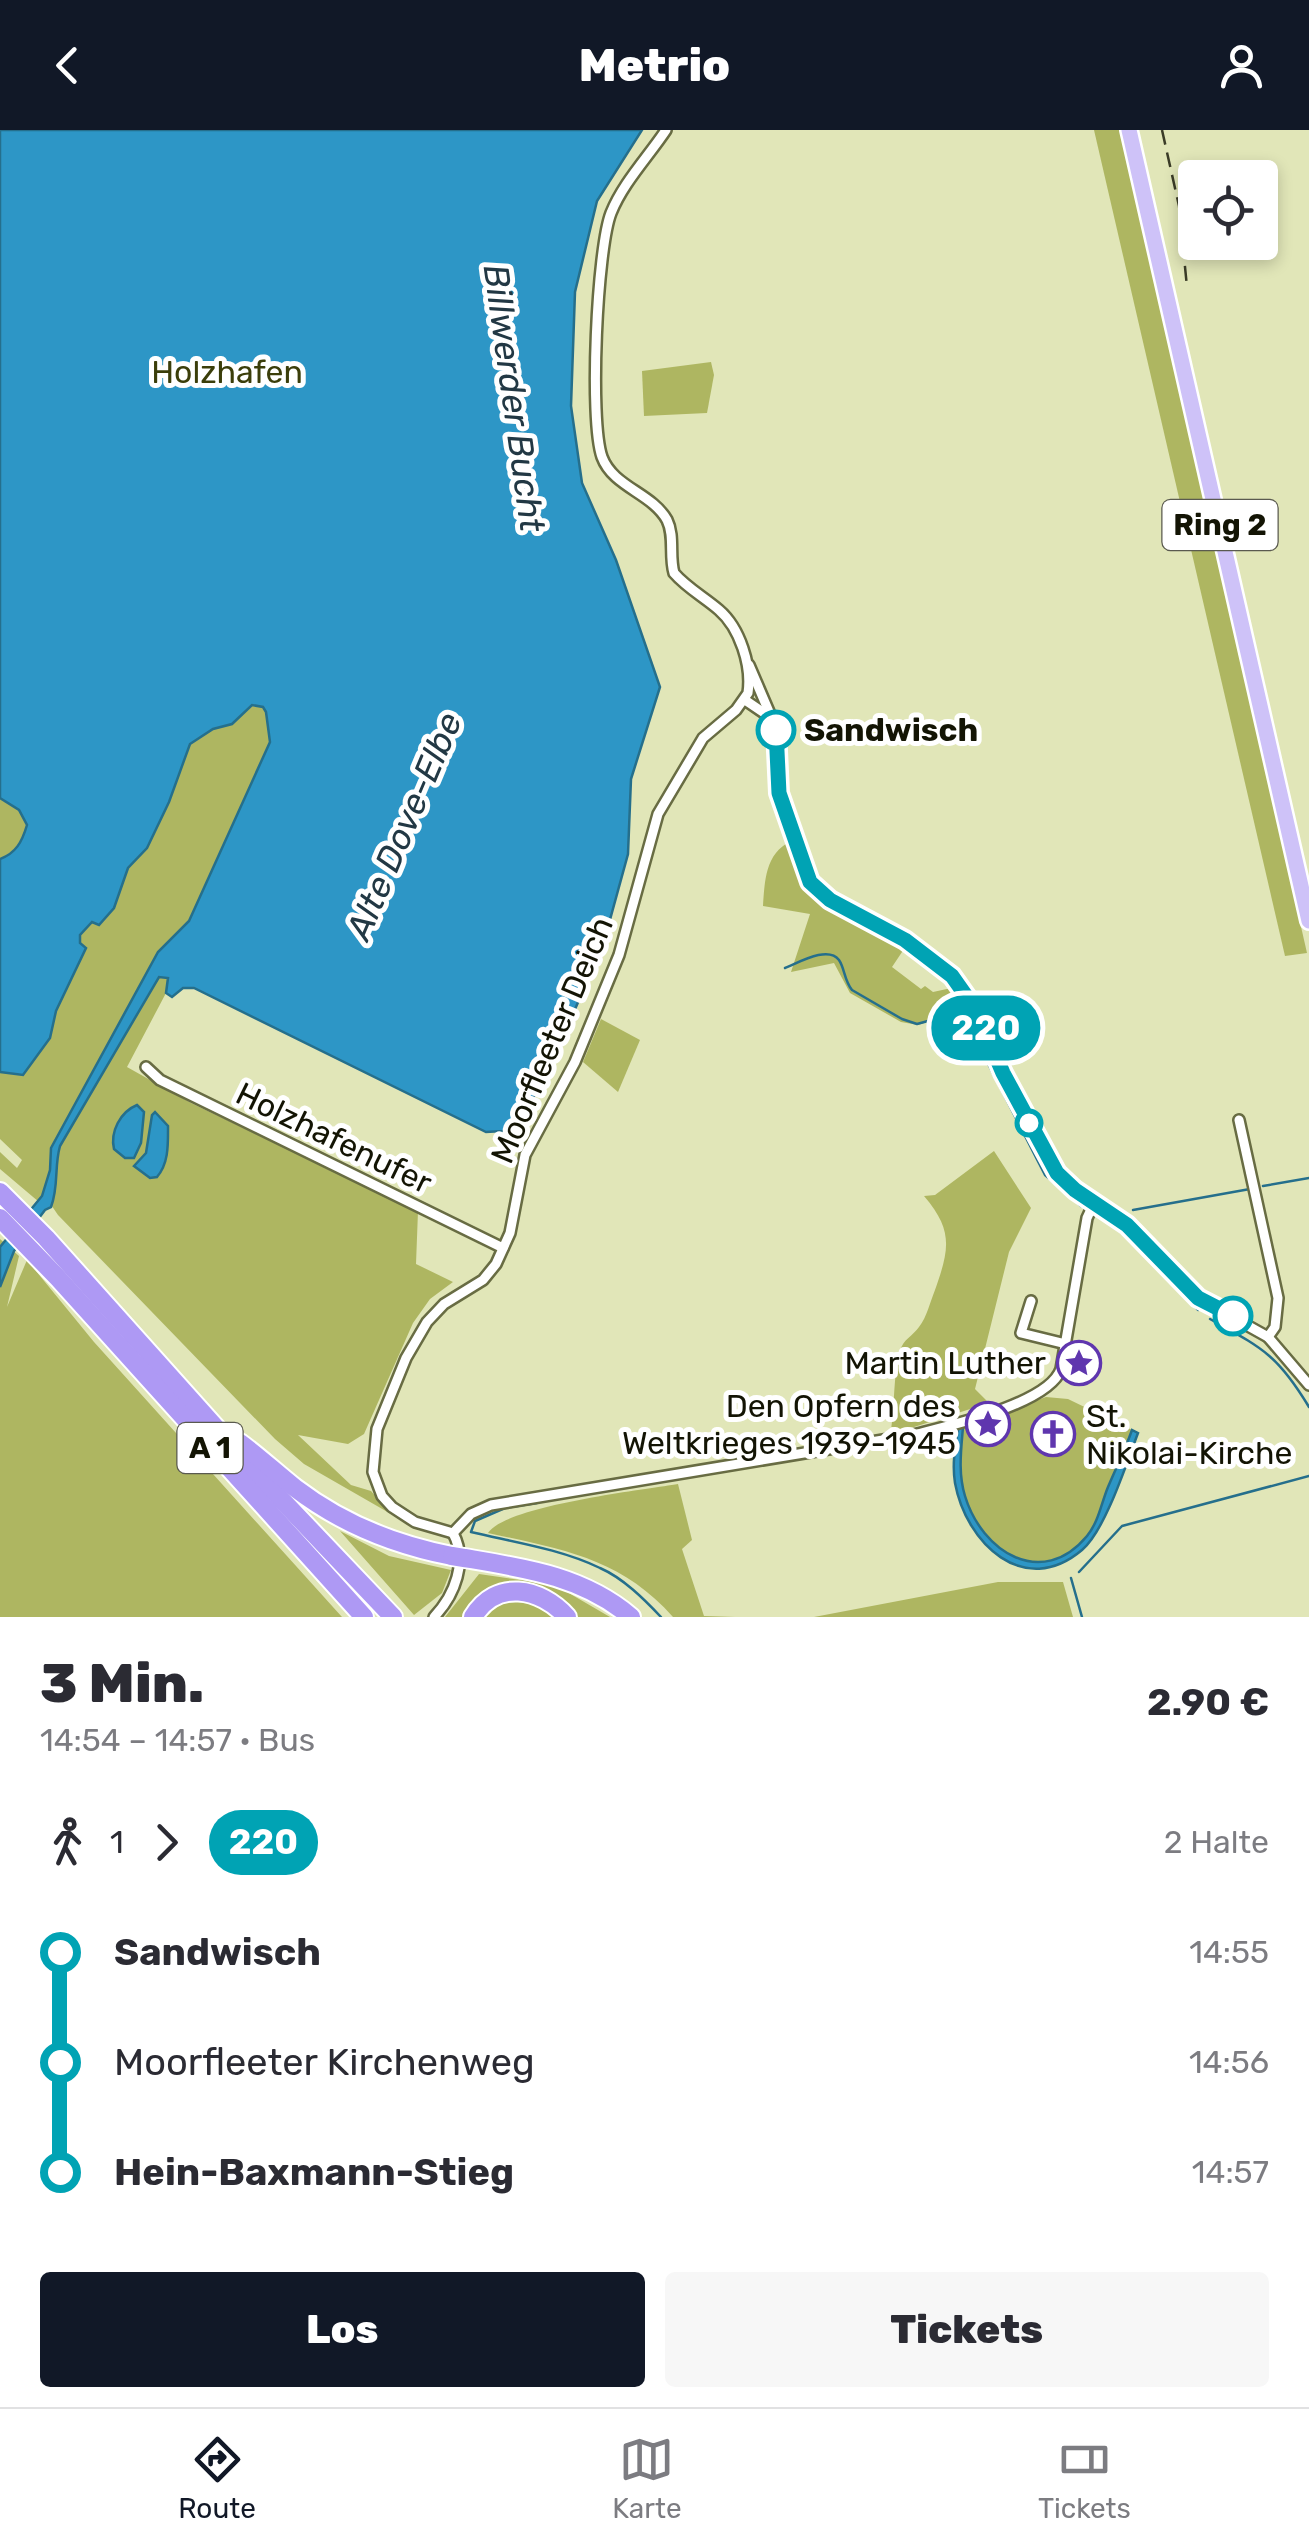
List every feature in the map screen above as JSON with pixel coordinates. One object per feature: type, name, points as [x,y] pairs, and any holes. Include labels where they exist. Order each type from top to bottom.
[{"type":"highway","name":"A 1","points":[[0,1192],[18,1225],[364,1617]]},
{"type":"highway","name":"A 1","points":[[18,1225],[211,1422],[392,1617]]},
{"type":"highway","points":[[211,1422],[336,1515],[397,1542],[557,1576],[603,1596],[631,1617]]},
{"type":"highway","points":[[473,1617],[489,1598],[516,1590],[546,1599],[567,1617]]},
{"type":"main road","name":"Ring 2","points":[[1129,130],[1309,921]]},
{"type":"street","points":[[666,130],[624,188],[608,220],[597,349],[598,437],[603,460],[611,471],[656,507],[668,523],[674,573],[728,620],[772,719],[778,745],[779,793],[810,882],[830,900],[905,940],[952,976],[976,1010],[1003,1073],[1065,1182],[1127,1225],[1198,1298],[1268,1336],[1309,1385]]},
{"type":"street","points":[[746,660],[749,685],[745,700],[772,719]]},
{"type":"street","name":"Moorfleeter Deich","points":[[453,1532],[415,1522],[382,1496],[373,1472],[377,1428],[406,1358],[427,1322],[444,1304],[490,1273],[503,1248],[515,1216],[518,1180],[526,1154],[575,1062],[619,955],[658,814],[703,738],[745,700]]},
{"type":"street","name":"Holzhafenufer","points":[[146,1067],[160,1080],[503,1248]]},
{"type":"street","points":[[1239,1120],[1278,1298],[1275,1328],[1268,1336]]},
{"type":"street","points":[[434,1617],[448,1602],[458,1578],[457,1540],[453,1532],[471,1514],[491,1505],[913,1435],[961,1422],[1049,1388],[1060,1373],[1087,1218],[1094,1203]]},
{"type":"street","points":[[1031,1301],[1021,1333],[1066,1344]]},
{"type":"green space","name":"Holzhafen","points":[[0,130],[290,717],[189,921],[158,952],[111,1059],[158,977],[165,976],[166,993],[127,1067],[191,1103],[418,1211],[416,1264],[453,1282],[430,1299],[413,1323],[364,1434],[348,1444],[298,1435],[351,1485],[371,1491],[391,1514],[304,1464],[275,1439],[58,1215],[43,1193],[39,1202],[0,1169],[0,1152],[17,1168],[22,1160],[0,1139]]},
{"type":"green space","points":[[1094,130],[1120,130],[1307,953],[1285,956]]},
{"type":"green space","points":[[711,362],[714,375],[707,413],[644,416],[642,371]]},
{"type":"green space","points":[[791,841],[814,894],[906,946],[892,967],[921,989],[925,986],[933,992],[956,987],[968,1009],[918,1025],[901,1022],[850,993],[834,963],[791,972],[810,914],[763,906],[771,860]]},
{"type":"green space","points":[[601,1019],[640,1040],[618,1092],[583,1062]]},
{"type":"green space","points":[[994,1151],[1031,1208],[1009,1252],[975,1389],[989,1403],[914,1427],[891,1430],[900,1351],[924,1319],[946,1252],[940,1220],[924,1196],[935,1195]]},
{"type":"green space","points":[[0,1239],[19,1256],[7,1307],[27,1260],[94,1342],[342,1617],[0,1617]]},
{"type":"green space","points":[[1046,1397],[1068,1399],[1132,1430],[1087,1536],[1070,1552],[1033,1562],[999,1548],[973,1516],[963,1487],[961,1445],[963,1427]]},
{"type":"green space","points":[[678,1484],[692,1540],[682,1549],[704,1616],[735,1617],[673,1617],[653,1597],[611,1569],[565,1551],[488,1533],[500,1523],[546,1507]]},
{"type":"green space","points":[[340,1531],[389,1556],[451,1570],[442,1593],[414,1615]]},
{"type":"green space","points":[[479,1574],[555,1585],[610,1617],[574,1617],[509,1584],[482,1595],[465,1617],[445,1617]]},
{"type":"green space","points":[[998,1582],[1063,1582],[1073,1617],[814,1617]]},
{"type":"green space","points":[[522,1596],[559,1617],[477,1617],[495,1599]]},
{"type":"water","points":[[0,130],[642,130],[597,201],[575,292],[571,406],[582,483],[616,560],[660,687],[631,779],[628,854],[603,945],[552,1062],[522,1119],[503,1131],[486,1132],[194,988],[183,988],[172,997],[166,993],[168,978],[159,977],[60,1146],[51,1207],[14,1251],[0,1287],[0,1247],[42,1196],[50,1170],[51,1148],[158,952],[189,921],[270,742],[266,712],[263,707],[252,705],[232,724],[213,729],[190,744],[169,802],[147,848],[128,868],[114,908],[99,925],[92,922],[80,935],[80,943],[86,948],[56,1011],[50,1038],[23,1075],[0,1072],[0,859],[18,846],[27,825],[19,810],[0,798]]},
{"type":"water","points":[[137,1105],[144,1112],[141,1143],[134,1158],[125,1158],[114,1149],[115,1129],[121,1118]]},
{"type":"water","points":[[155,1112],[168,1126],[168,1146],[161,1172],[150,1178],[134,1166],[146,1153]]},
{"type":"water","points":[[963,1427],[961,1479],[973,1516],[999,1548],[1033,1562],[1070,1552],[1087,1536],[1132,1430],[1138,1433],[1115,1495],[1091,1541],[1060,1564],[1039,1569],[1019,1566],[1001,1557],[971,1526],[954,1476],[958,1429]]},
{"type":"waterway","points":[[785,968],[828,954],[839,960],[852,990],[902,1019],[917,1024],[946,1016]]},
{"type":"waterway","points":[[949,1028],[980,1048],[1045,1175],[1081,1206]]},
{"type":"waterway","points":[[1263,1186],[1309,1178]]},
{"type":"waterway","points":[[1133,1210],[1250,1189]]},
{"type":"waterway","points":[[1098,1214],[1144,1250],[1198,1310]]},
{"type":"waterway","points":[[1210,1319],[1267,1354],[1309,1407]]},
{"type":"waterway","points":[[1079,1572],[1122,1526],[1309,1476]]},
{"type":"waterway","points":[[537,1503],[505,1508],[475,1521],[471,1532],[585,1561],[625,1583],[661,1617]]},
{"type":"waterway","points":[[1071,1578],[1082,1617]]},
{"type":"railway","points":[[1162,130],[1179,206],[1187,287]]},
{"type":"bus line","name":"220","points":[[776,730],[779,793],[806,874],[817,891],[905,940],[952,976],[987,1030],[1003,1073],[1057,1173],[1127,1225],[1198,1298],[1233,1316]]},
{"type":"place","name":"Sandwisch","points":[[776,730]]},
{"type":"place","name":"Martin Luther","points":[[1079,1363]]},
{"type":"place","name":"Den Opfern des Weltkrieges 1939-1945","points":[[988,1424]]},
{"type":"place","name":"St. Nikolai-Kirche","points":[[1053,1434]]},
{"type":"water label","name":"Billwerder Bucht","points":[[514,398]]},
{"type":"water label","name":"Alte Dove-Elbe","points":[[404,826]]}]
